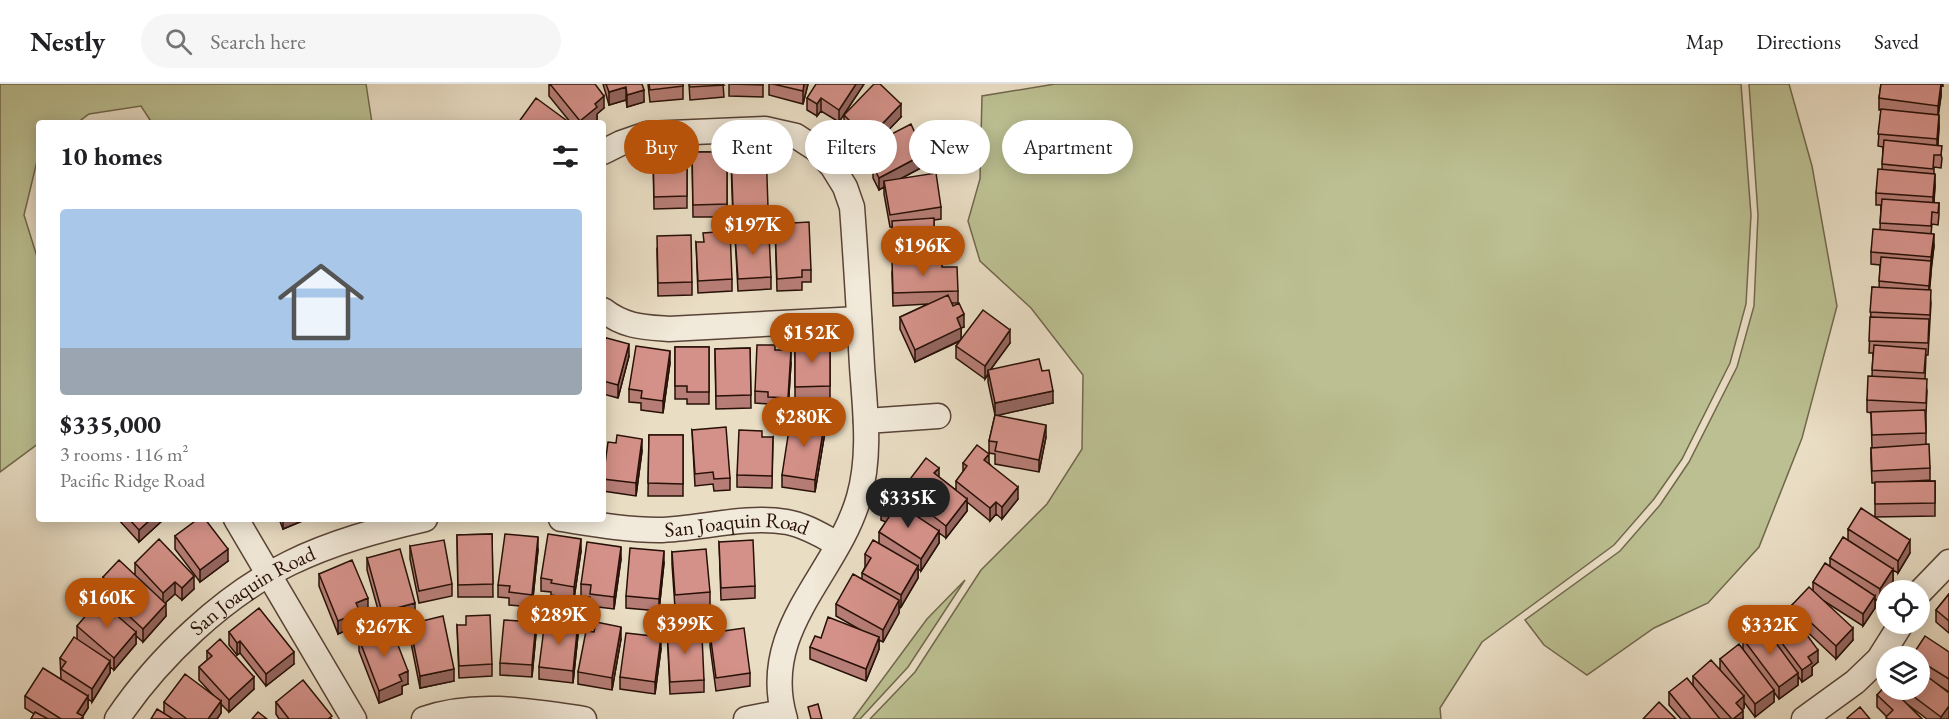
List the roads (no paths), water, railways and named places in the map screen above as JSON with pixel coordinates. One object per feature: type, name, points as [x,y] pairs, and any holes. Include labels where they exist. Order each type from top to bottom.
[{"type":"street","points":[[606,150],[621,142],[647,134],[765,129],[796,136],[816,149],[832,166],[845,187],[852,207],[867,447],[860,494],[852,519],[799,610],[787,636],[781,658],[779,682],[779,700],[783,716],[746,719]]},
{"type":"street","points":[[606,312],[616,320],[638,327],[669,329],[859,319]]},
{"type":"street","points":[[866,421],[938,416]]},
{"type":"street","name":"San Joaquin Road","points":[[580,522],[619,528],[656,530],[759,519],[789,522],[838,544]]},
{"type":"street","points":[[238,522],[354,719]]},
{"type":"street","name":"San Joaquin Road","points":[[117,719],[158,665],[233,598],[288,564],[345,540],[411,522]]},
{"type":"street","points":[[1930,582],[1949,562]]},
{"type":"street","points":[[1804,719],[1855,682],[1879,659],[1895,634]]},
{"type":"street","points":[[424,719],[461,711],[517,709],[584,719]]}]
